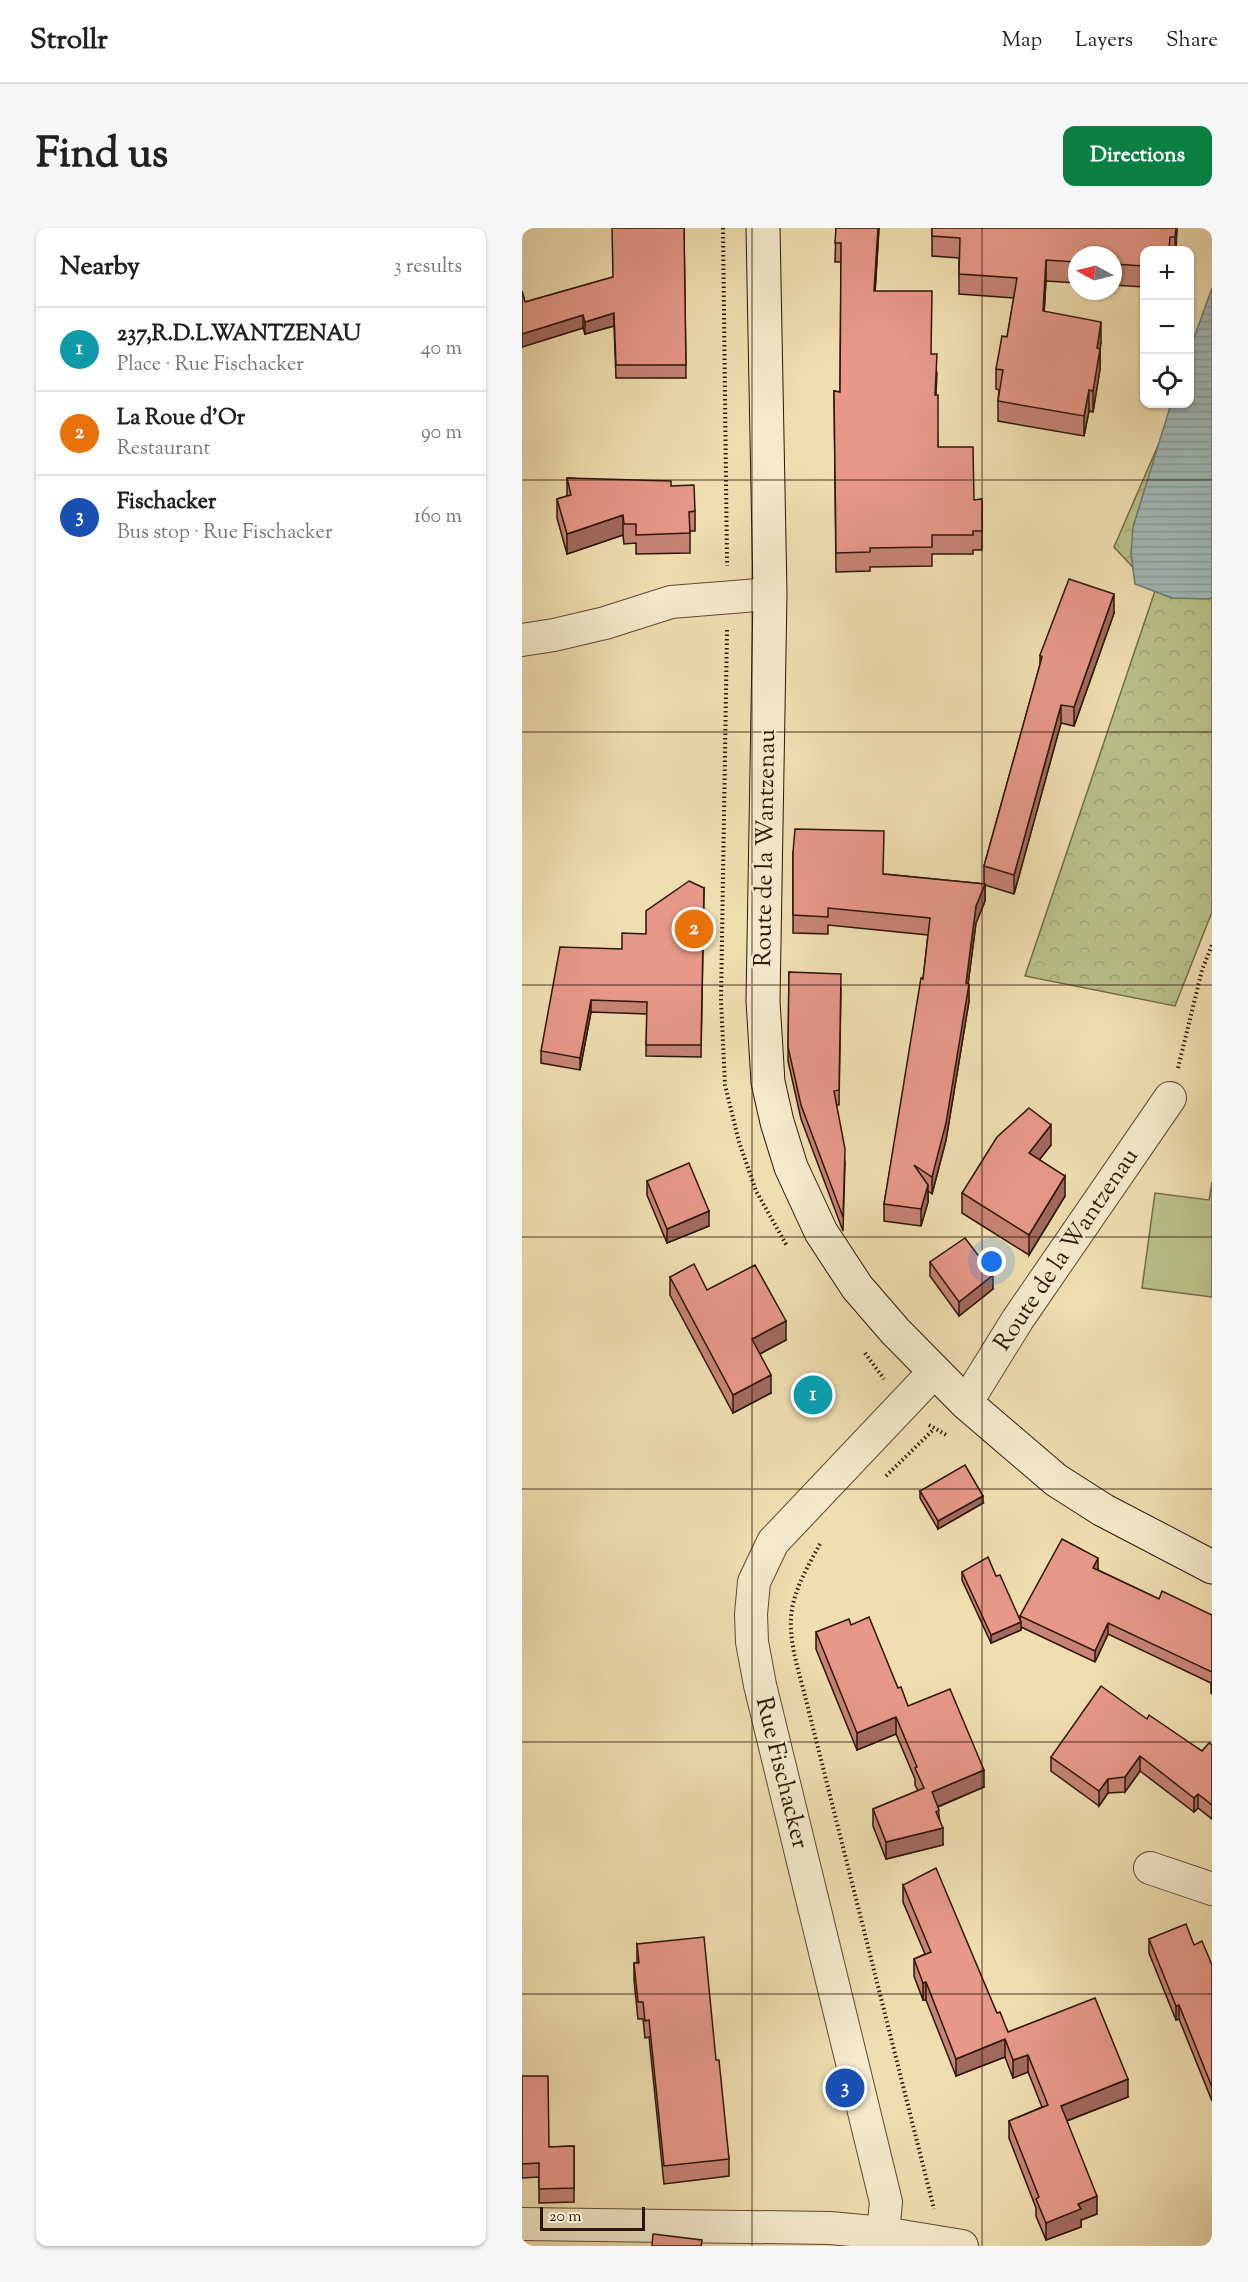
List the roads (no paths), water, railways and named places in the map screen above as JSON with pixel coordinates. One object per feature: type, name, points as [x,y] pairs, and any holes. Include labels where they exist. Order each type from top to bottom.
[{"type":"main road","name":"Route de la Wantzenau","points":[[763,228],[770,594],[764,1001],[768,1082],[791,1167],[821,1232],[857,1287],[934,1372],[966,1403],[1056,1480],[1103,1510],[1212,1567]]},
{"type":"street","points":[[522,640],[605,623],[671,602],[770,594]]},
{"type":"street","name":"Route de la Wantzenau","points":[[966,1403],[1018,1319],[1170,1098]]},
{"type":"street","name":"Rue Fischacker","points":[[883,2234],[886,2202],[760,1685],[752,1642],[751,1614],[754,1582],[773,1542],[934,1372]]},
{"type":"street","points":[[1150,1868],[1212,1889]]},
{"type":"street","points":[[522,2224],[830,2228],[952,2244]]},
{"type":"water","points":[[1212,288],[1212,597],[1209,599],[1172,598],[1135,584],[1131,554],[1133,527],[1170,408],[1194,408],[1194,338]]},
{"type":"place","name":"La Roue d'Or","points":[[694,929]]},
{"type":"place","name":"237,R.D.L.WANTZENAU","points":[[813,1395]]},
{"type":"place","name":"Fischacker","points":[[845,2088]]}]
